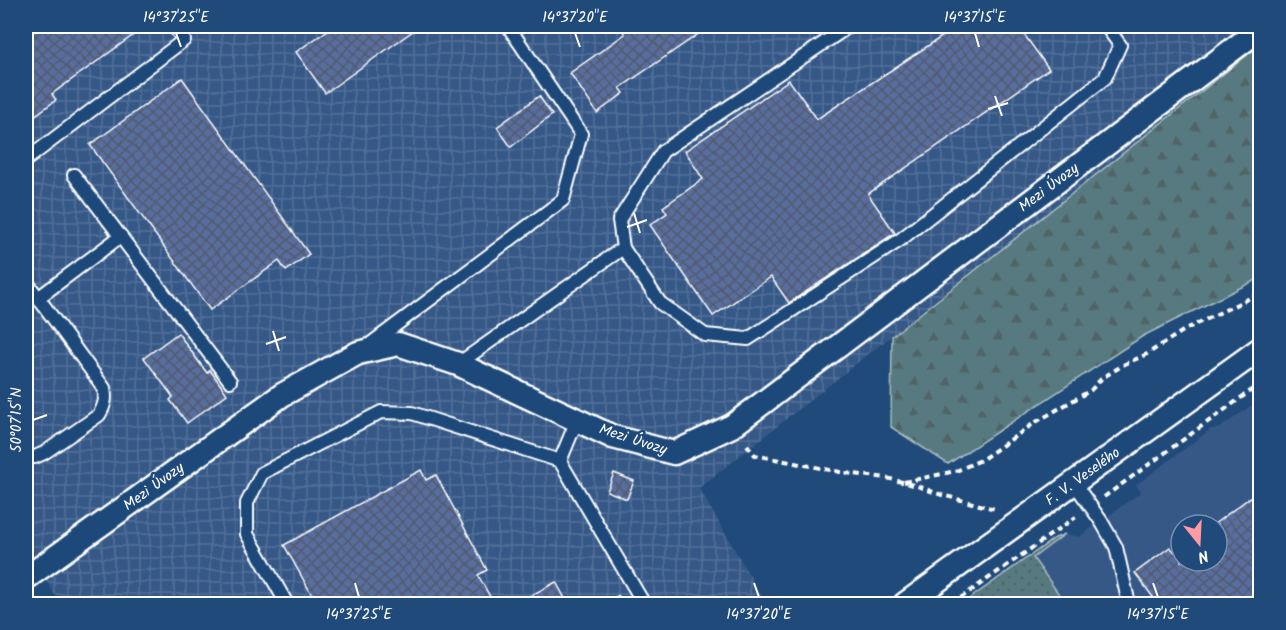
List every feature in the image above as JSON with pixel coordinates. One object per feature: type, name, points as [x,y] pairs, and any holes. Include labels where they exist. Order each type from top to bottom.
[{"type":"street","name":"Mezi Úvozy","points":[[26,578],[282,395],[358,353],[398,344],[458,364],[614,437],[674,453],[732,426],[1260,29]]},
{"type":"street","name":"F. V. Veselého","points":[[905,604],[1260,349]]},
{"type":"lane","points":[[26,160],[184,40],[174,26]]},
{"type":"lane","points":[[358,353],[563,200],[581,134],[508,26]]},
{"type":"lane","points":[[849,26],[663,151],[619,220],[623,248],[660,303],[705,335],[748,339],[900,240],[1105,78],[1120,45],[1106,26]]},
{"type":"lane","points":[[74,175],[230,381]]},
{"type":"lane","points":[[38,298],[121,236]]},
{"type":"lane","points":[[458,364],[623,248]]},
{"type":"lane","points":[[26,281],[104,388],[106,398],[99,414],[44,453],[35,457],[26,457]]},
{"type":"lane","points":[[287,604],[247,534],[247,503],[262,473],[381,412],[412,413],[560,461],[644,604]]},
{"type":"lane","points":[[560,461],[577,420]]},
{"type":"lane","points":[[1074,483],[1116,547],[1129,604]]},
{"type":"path","points":[[904,482],[956,471],[981,460],[1036,422],[1091,390],[1102,378],[1125,364],[1147,354],[1186,328],[1260,293]]},
{"type":"path","points":[[732,426],[756,455],[904,482],[1024,519]]},
{"type":"shaded area","points":[[26,26],[1260,26],[1260,45],[699,488],[766,604],[60,604],[26,546]]},
{"type":"shaded area","points":[[1260,399],[1260,604],[1066,604],[1033,558],[1065,534],[1079,537],[1141,492],[1136,485],[1211,429],[1220,428]]},
{"type":"green space","points":[[1260,45],[1260,278],[1143,336],[948,464],[891,427],[892,336]]},
{"type":"green space","points":[[1065,534],[1033,558],[1066,604],[962,604],[1055,538]]},
{"type":"building","points":[[26,26],[146,26],[52,94],[56,100],[26,122]]},
{"type":"building","points":[[334,26],[420,26],[325,93],[296,52]]},
{"type":"building","points":[[619,26],[710,26],[620,88],[624,93],[597,113],[570,73],[625,34]]},
{"type":"building","points":[[958,26],[1018,26],[1049,69],[868,194],[895,233],[789,303],[771,277],[713,316],[650,225],[667,213],[663,207],[703,179],[685,151],[789,80],[817,119]]},
{"type":"building","points":[[182,78],[309,254],[286,271],[279,261],[210,310],[90,145]]},
{"type":"building","points":[[539,96],[552,115],[511,147],[497,127]]},
{"type":"building","points":[[178,333],[207,373],[210,370],[227,394],[187,423],[170,400],[173,397],[144,358]]},
{"type":"building","points":[[421,470],[426,480],[436,475],[487,570],[478,575],[494,604],[317,604],[284,545]]},
{"type":"building","points":[[614,473],[634,481],[627,499],[607,491]]},
{"type":"building","points":[[1260,490],[1260,604],[1158,604],[1135,573],[1169,548],[1169,573],[1229,573],[1229,513]]},
{"type":"building","points":[[556,582],[568,604],[515,604]]}]
